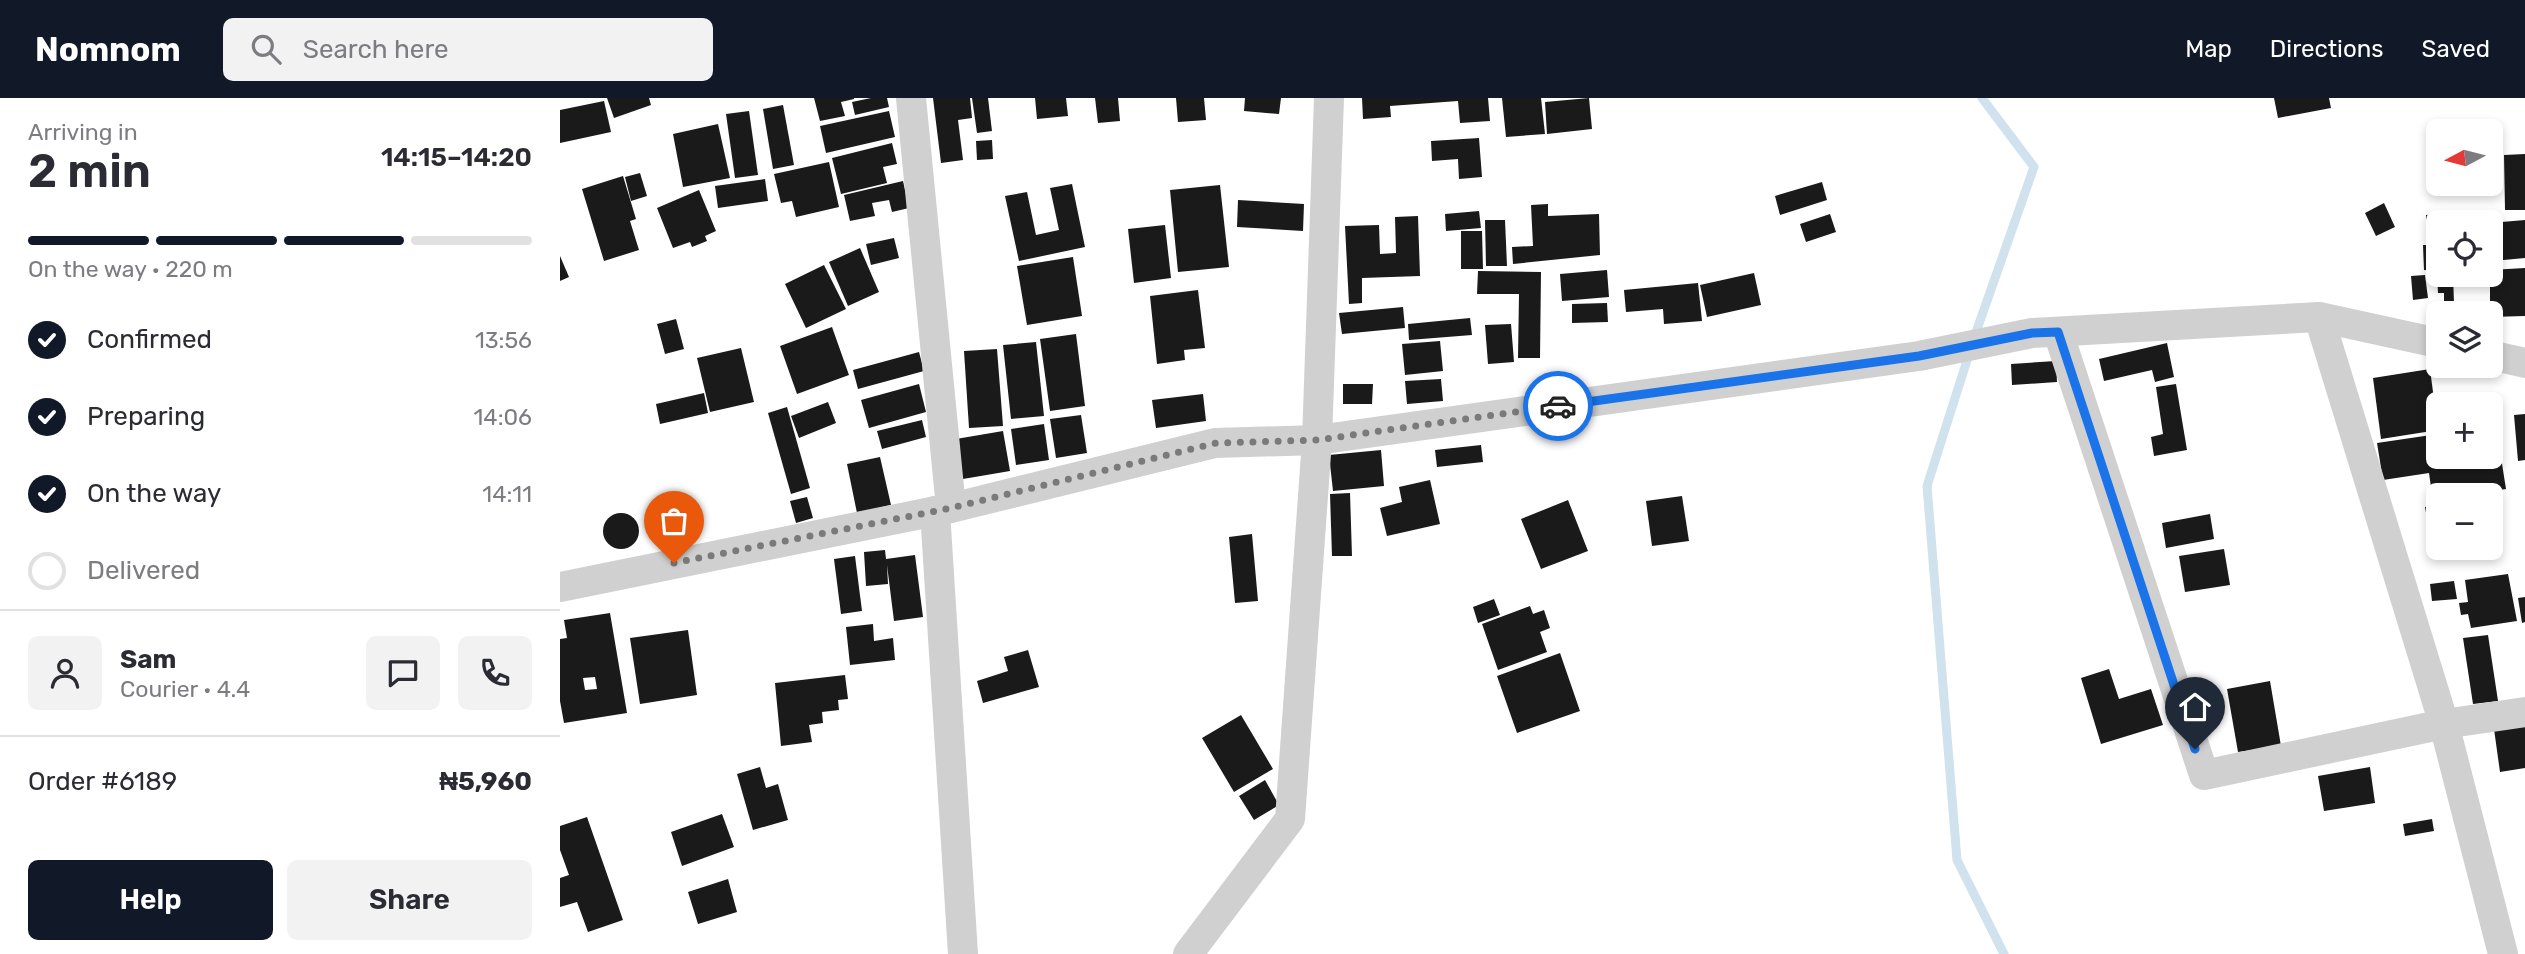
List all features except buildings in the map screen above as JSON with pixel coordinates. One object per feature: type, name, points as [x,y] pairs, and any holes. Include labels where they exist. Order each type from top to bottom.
[{"type":"street","points":[[911,98],[943,509],[963,954]]},
{"type":"street","points":[[1188,954],[1290,819],[1317,440],[1329,98]]},
{"type":"street","points":[[560,587],[943,509],[1216,443],[1317,440],[1919,356],[2045,332],[2319,317],[2426,340]]},
{"type":"street","points":[[2319,317],[2444,724],[2503,954]]},
{"type":"street","points":[[2045,332],[2204,775],[2444,724],[2525,712]]},
{"type":"street","points":[[2503,358],[2525,363]]},
{"type":"waterway","points":[[1974,338],[2034,167],[1982,98]]},
{"type":"waterway","points":[[1970,351],[1927,486],[1957,860],[2004,954]]},
{"type":"way so far","points":[[674,563],[951,508],[1216,443],[1317,440],[1558,406]]},
{"type":"route","points":[[1558,406],[1919,356],[2032,333],[2058,332],[2195,749]]}]
